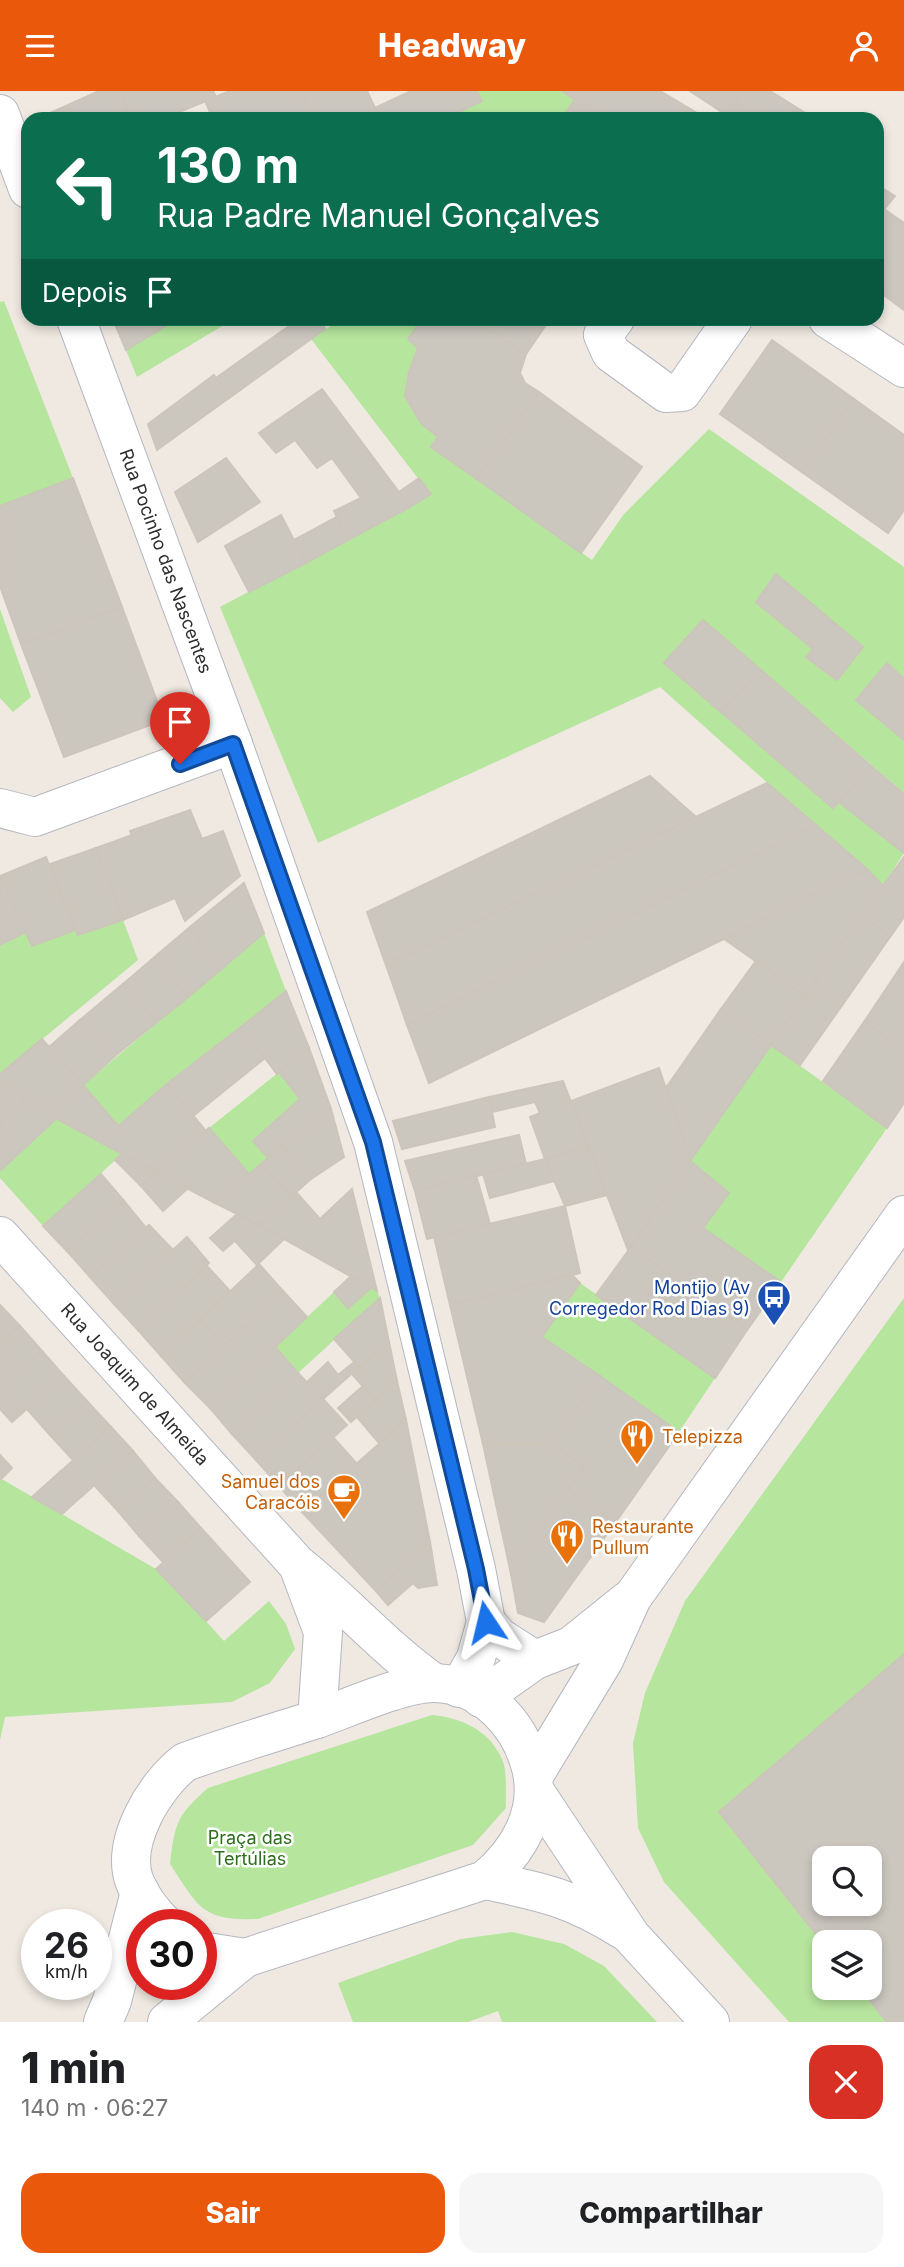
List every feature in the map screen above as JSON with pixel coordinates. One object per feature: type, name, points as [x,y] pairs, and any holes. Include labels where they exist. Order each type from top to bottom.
[{"type":"main road","points":[[0,114],[21,170]]},
{"type":"main road","name":"Rua Pocinho das Nascentes","points":[[79,326],[233,744],[373,1142],[476,1569],[486,1622],[475,1658],[458,1690]]},
{"type":"main road","points":[[610,326],[603,335],[611,353],[666,393],[682,392],[728,326]]},
{"type":"main road","points":[[839,326],[904,368]]},
{"type":"main road","points":[[0,808],[35,817],[233,744]]},
{"type":"main road","points":[[167,2022],[244,1958],[485,1880],[506,1861],[520,1841],[530,1817],[533,1783],[604,1660],[632,1598],[904,1215]]},
{"type":"main road","name":"Rua Joaquim de Almeida","points":[[0,1236],[298,1564],[332,1592],[399,1659],[510,1720],[525,1744],[533,1783]]},
{"type":"main road","name":"Rua Joaquim de Almeida","points":[[298,1564],[323,1632],[317,1719]]},
{"type":"main road","points":[[153,1909],[133,1878],[134,1842],[151,1797],[166,1776],[186,1762],[380,1697],[458,1690],[570,1646],[632,1598]]},
{"type":"main road","points":[[486,1622],[499,1637],[535,1660]]},
{"type":"main road","points":[[533,1783],[631,1936],[710,2022]]},
{"type":"main road","points":[[485,1880],[548,1893],[582,1905],[631,1936]]},
{"type":"main road","points":[[103,2022],[112,2001],[140,1892]]},
{"type":"main road","points":[[217,1954],[244,1958]]},
{"type":"green space","points":[[477,91],[562,91],[575,99],[567,112],[459,112],[482,101]]},
{"type":"green space","points":[[4,301],[73,478],[0,506],[0,302]]},
{"type":"green space","points":[[166,326],[222,326],[137,377],[126,350]]},
{"type":"green space","points":[[330,326],[417,326],[408,339],[418,348],[409,375],[408,397],[417,417],[438,437],[431,447],[592,560],[624,514],[709,429],[904,567],[904,679],[886,663],[856,700],[904,740],[904,793],[703,620],[664,663],[833,807],[839,802],[904,853],[883,886],[660,687],[318,843],[220,607],[430,494],[311,339]]},
{"type":"green space","points":[[0,609],[31,697],[13,712],[0,698]]},
{"type":"green space","points":[[123,920],[138,960],[0,1074],[0,945],[26,932],[75,930],[78,935]]},
{"type":"green space","points":[[264,933],[286,991],[118,1126],[83,1085]]},
{"type":"green space","points":[[771,1045],[887,1128],[781,1282],[703,1228],[728,1193],[690,1161]]},
{"type":"green space","points":[[279,1072],[300,1099],[268,1158],[249,1174],[209,1128]]},
{"type":"green space","points":[[57,1118],[122,1154],[43,1226],[0,1178],[0,1171]]},
{"type":"green space","points":[[580,1283],[715,1378],[679,1432],[542,1337]]},
{"type":"green space","points":[[371,1288],[377,1291],[380,1298],[298,1373],[275,1347],[334,1292],[348,1308]]},
{"type":"green space","points":[[904,1298],[904,2022],[789,2022],[664,1882],[638,1828],[633,1743],[645,1693],[685,1601]]},
{"type":"green space","points":[[0,1478],[161,1572],[224,1641],[269,1601],[286,1624],[295,1649],[270,1683],[232,1702],[5,1717],[0,1740]]},
{"type":"green space","name":"Praça das Tertúlias","points":[[432,1715],[464,1723],[490,1740],[504,1764],[506,1808],[473,1845],[258,1919],[239,1919],[217,1915],[217,1909],[204,1909],[170,1864],[179,1821],[189,1806],[208,1788]]},
{"type":"green space","points":[[512,1932],[564,1944],[604,1966],[657,2022],[502,2022],[498,2011],[468,2022],[353,2022],[338,1983],[461,1939]]},
{"type":"building","points":[[99,91],[121,91],[129,112],[52,112]]},
{"type":"building","points":[[121,91],[213,91],[216,97],[179,112],[129,112]]},
{"type":"building","points":[[230,91],[301,91],[310,112],[210,112],[205,101]]},
{"type":"building","points":[[301,91],[367,91],[375,108],[411,91],[477,91],[482,101],[459,112],[311,112]]},
{"type":"building","points":[[562,91],[660,91],[695,112],[594,112]]},
{"type":"building","points":[[690,91],[747,91],[722,112]]},
{"type":"building","points":[[747,91],[770,91],[804,112],[754,112],[735,101]]},
{"type":"building","points":[[575,99],[594,112],[567,112]]},
{"type":"building","points":[[735,101],[754,112],[721,112]]},
{"type":"building","points":[[884,189],[895,196],[884,209]]},
{"type":"building","points":[[884,209],[904,223],[904,310],[884,295]]},
{"type":"building","points":[[116,326],[165,326],[126,350]]},
{"type":"building","points":[[289,326],[324,326],[325,329],[229,398],[216,378]]},
{"type":"building","points":[[417,326],[485,326],[526,354],[520,373],[525,383],[539,392],[477,479],[431,447],[438,437],[421,423],[405,396],[409,372],[418,348],[408,339]]},
{"type":"building","points":[[485,326],[545,326],[526,354]]},
{"type":"building","points":[[772,340],[854,399],[802,472],[720,414]]},
{"type":"building","points":[[214,375],[229,398],[157,450],[148,424]]},
{"type":"building","points":[[322,389],[410,507],[348,540],[334,511],[361,498],[332,458],[317,468],[295,440],[276,453],[259,433]]},
{"type":"building","points":[[539,392],[642,467],[581,553],[477,479]]},
{"type":"building","points":[[854,399],[904,435],[904,510],[888,533],[802,472]]},
{"type":"building","points":[[226,458],[260,502],[198,542],[175,492]]},
{"type":"building","points":[[73,478],[122,607],[21,644],[0,586],[0,506]]},
{"type":"building","points":[[419,478],[431,494],[410,507],[399,492]]},
{"type":"building","points":[[281,515],[306,563],[249,592],[225,546]]},
{"type":"building","points":[[337,517],[348,540],[306,563],[294,540]]},
{"type":"building","points":[[776,574],[863,647],[837,680],[806,657],[813,649],[756,602]]},
{"type":"building","points":[[122,607],[164,720],[64,757],[21,644]]},
{"type":"building","points":[[703,620],[761,670],[721,712],[664,663]]},
{"type":"building","points":[[887,663],[904,679],[904,740],[856,700]]},
{"type":"building","points":[[761,670],[871,766],[833,808],[721,712]]},
{"type":"building","points":[[871,766],[904,794],[904,853],[839,802]]},
{"type":"building","points":[[650,776],[696,817],[386,965],[367,912]]},
{"type":"building","points":[[767,783],[816,825],[407,1025],[386,965]]},
{"type":"building","points":[[190,810],[202,839],[223,831],[240,876],[185,921],[175,898],[123,920],[96,848],[132,835],[130,831]]},
{"type":"building","points":[[816,825],[867,869],[429,1083],[407,1025]]},
{"type":"building","points":[[96,848],[123,920],[78,935],[50,864]]},
{"type":"building","points":[[46,857],[75,930],[32,946],[0,876]]},
{"type":"building","points":[[904,857],[904,917],[890,937],[862,915]]},
{"type":"building","points":[[867,869],[883,886],[805,996],[724,939]]},
{"type":"building","points":[[0,877],[26,932],[0,945]]},
{"type":"building","points":[[244,883],[264,933],[219,971],[190,927]]},
{"type":"building","points":[[862,915],[890,937],[843,1004],[815,982]]},
{"type":"building","points":[[190,927],[219,971],[187,998],[157,955]]},
{"type":"building","points":[[157,955],[187,998],[157,1022],[123,984]]},
{"type":"building","points":[[756,961],[805,996],[771,1045],[721,1009]]},
{"type":"building","points":[[904,962],[904,1050],[864,1022]]},
{"type":"building","points":[[815,982],[843,1004],[800,1065],[771,1045]]},
{"type":"building","points":[[123,984],[157,1022],[115,1056],[80,1020]]},
{"type":"building","points":[[286,991],[309,1048],[277,1074],[241,1027]]},
{"type":"building","points":[[721,1009],[771,1045],[690,1161],[666,1088]]},
{"type":"building","points":[[80,1020],[115,1056],[83,1085],[49,1047]]},
{"type":"building","points":[[864,1022],[904,1050],[904,1103],[887,1128],[823,1081]]},
{"type":"building","points":[[241,1027],[265,1058],[193,1116],[167,1084]]},
{"type":"building","points":[[42,1039],[83,1085],[48,1114],[0,1083],[0,1074]]},
{"type":"building","points":[[309,1048],[331,1109],[268,1158],[253,1141],[300,1099],[279,1072]]},
{"type":"building","points":[[659,1068],[690,1161],[628,1250],[571,1101]]},
{"type":"building","points":[[563,1081],[588,1146],[545,1159],[530,1117],[540,1113],[535,1102],[492,1112],[489,1097]]},
{"type":"building","points":[[0,1083],[26,1099],[0,1123]]},
{"type":"building","points":[[167,1084],[206,1131],[156,1172],[100,1142]]},
{"type":"building","points":[[83,1085],[118,1126],[100,1142],[48,1114]]},
{"type":"building","points":[[489,1097],[495,1127],[402,1149],[393,1121]]},
{"type":"building","points":[[26,1099],[57,1118],[0,1171],[0,1123]]},
{"type":"building","points":[[331,1109],[344,1157],[311,1179],[282,1146]]},
{"type":"building","points":[[209,1128],[249,1174],[215,1203],[156,1172]]},
{"type":"building","points":[[519,1135],[526,1164],[415,1191],[405,1161]]},
{"type":"building","points":[[282,1146],[311,1179],[292,1196],[260,1165]]},
{"type":"building","points":[[588,1146],[607,1195],[565,1206],[545,1159]]},
{"type":"building","points":[[122,1154],[156,1172],[141,1186],[115,1160]]},
{"type":"building","points":[[545,1159],[554,1181],[490,1198],[483,1174]]},
{"type":"building","points":[[690,1161],[729,1193],[703,1228],[781,1282],[747,1330],[631,1247]]},
{"type":"building","points":[[260,1165],[292,1196],[259,1225],[215,1203]]},
{"type":"building","points":[[156,1172],[188,1188],[163,1211],[141,1186]]},
{"type":"building","points":[[101,1174],[124,1201],[67,1251],[43,1226]]},
{"type":"building","points":[[476,1175],[490,1224],[427,1239],[415,1191]]},
{"type":"building","points":[[352,1189],[377,1291],[259,1225],[296,1192],[320,1219]]},
{"type":"building","points":[[124,1201],[146,1228],[90,1277],[67,1251]]},
{"type":"building","points":[[565,1206],[580,1273],[450,1305],[434,1237]]},
{"type":"building","points":[[237,1214],[255,1223],[223,1251],[210,1238]]},
{"type":"building","points":[[255,1223],[284,1239],[257,1265],[235,1241]]},
{"type":"building","points":[[149,1225],[173,1250],[114,1304],[90,1277]]},
{"type":"building","points":[[187,1237],[209,1263],[138,1330],[114,1304]]},
{"type":"building","points":[[631,1247],[747,1330],[715,1378],[596,1295]]},
{"type":"building","points":[[259,1264],[283,1291],[224,1346],[200,1320]]},
{"type":"building","points":[[207,1266],[230,1291],[161,1356],[138,1330]]},
{"type":"building","points":[[572,1275],[580,1283],[542,1337],[600,1376],[552,1444],[483,1444],[450,1305]]},
{"type":"building","points":[[350,1277],[371,1288],[348,1308],[334,1292]]},
{"type":"building","points":[[283,1291],[307,1317],[210,1408],[185,1383]]},
{"type":"building","points":[[380,1298],[389,1342],[359,1367],[334,1339]]},
{"type":"building","points":[[0,1305],[20,1326],[0,1343]]},
{"type":"building","points":[[200,1320],[224,1346],[185,1383],[161,1356]]},
{"type":"building","points":[[20,1326],[42,1351],[0,1387],[0,1343]]},
{"type":"building","points":[[389,1342],[397,1381],[375,1400],[352,1374]]},
{"type":"building","points":[[275,1347],[298,1373],[232,1434],[210,1408]]},
{"type":"building","points":[[42,1351],[64,1376],[12,1422],[0,1409],[0,1387]]},
{"type":"building","points":[[328,1362],[338,1375],[354,1362],[359,1367],[323,1399],[307,1382]]},
{"type":"building","points":[[298,1373],[323,1399],[256,1460],[232,1434]]},
{"type":"building","points":[[64,1376],[87,1401],[50,1435],[27,1409]]},
{"type":"building","points":[[600,1376],[679,1432],[615,1523],[568,1489],[583,1467],[552,1444]]},
{"type":"building","points":[[397,1381],[406,1420],[379,1443],[357,1417]]},
{"type":"building","points":[[363,1386],[375,1400],[351,1422],[338,1408]]},
{"type":"building","points":[[323,1399],[347,1425],[279,1486],[256,1460]]},
{"type":"building","points":[[87,1401],[111,1427],[73,1460],[50,1435]]},
{"type":"building","points":[[406,1420],[430,1542],[376,1591],[302,1512]]},
{"type":"building","points":[[111,1427],[133,1451],[82,1496],[61,1471]]},
{"type":"building","points":[[333,1437],[356,1463],[302,1512],[279,1486]]},
{"type":"building","points":[[483,1444],[552,1444],[583,1467],[511,1574]]},
{"type":"building","points":[[133,1451],[155,1478],[118,1511],[94,1485]]},
{"type":"building","points":[[0,1455],[12,1468],[1,1479],[0,1478]]},
{"type":"building","points":[[61,1471],[82,1496],[62,1514],[32,1497]]},
{"type":"building","points":[[155,1478],[178,1502],[139,1536],[118,1511]]},
{"type":"building","points":[[568,1489],[615,1523],[544,1622],[518,1613],[511,1574]]},
{"type":"building","points":[[178,1502],[201,1528],[163,1562],[139,1536]]},
{"type":"building","points":[[201,1528],[250,1582],[206,1621],[156,1569]]},
{"type":"building","points":[[430,1542],[437,1585],[418,1588],[413,1583],[388,1605],[376,1591]]},
{"type":"building","points":[[904,1654],[904,2022],[887,2022],[870,2000],[882,2000],[882,1930],[813,1930],[719,1812]]},
{"type":"place","name":"Montijo (Av Corregedor Rod Dias 9)","points":[[774,1327]]},
{"type":"place","name":"Telepizza","points":[[637,1466]]},
{"type":"place","name":"Samuel dos Caracóis","points":[[344,1521]]},
{"type":"place","name":"Restaurante Pullum","points":[[567,1566]]},
{"type":"route","points":[[180,764],[233,744],[373,1142],[476,1569],[486,1622]]}]
